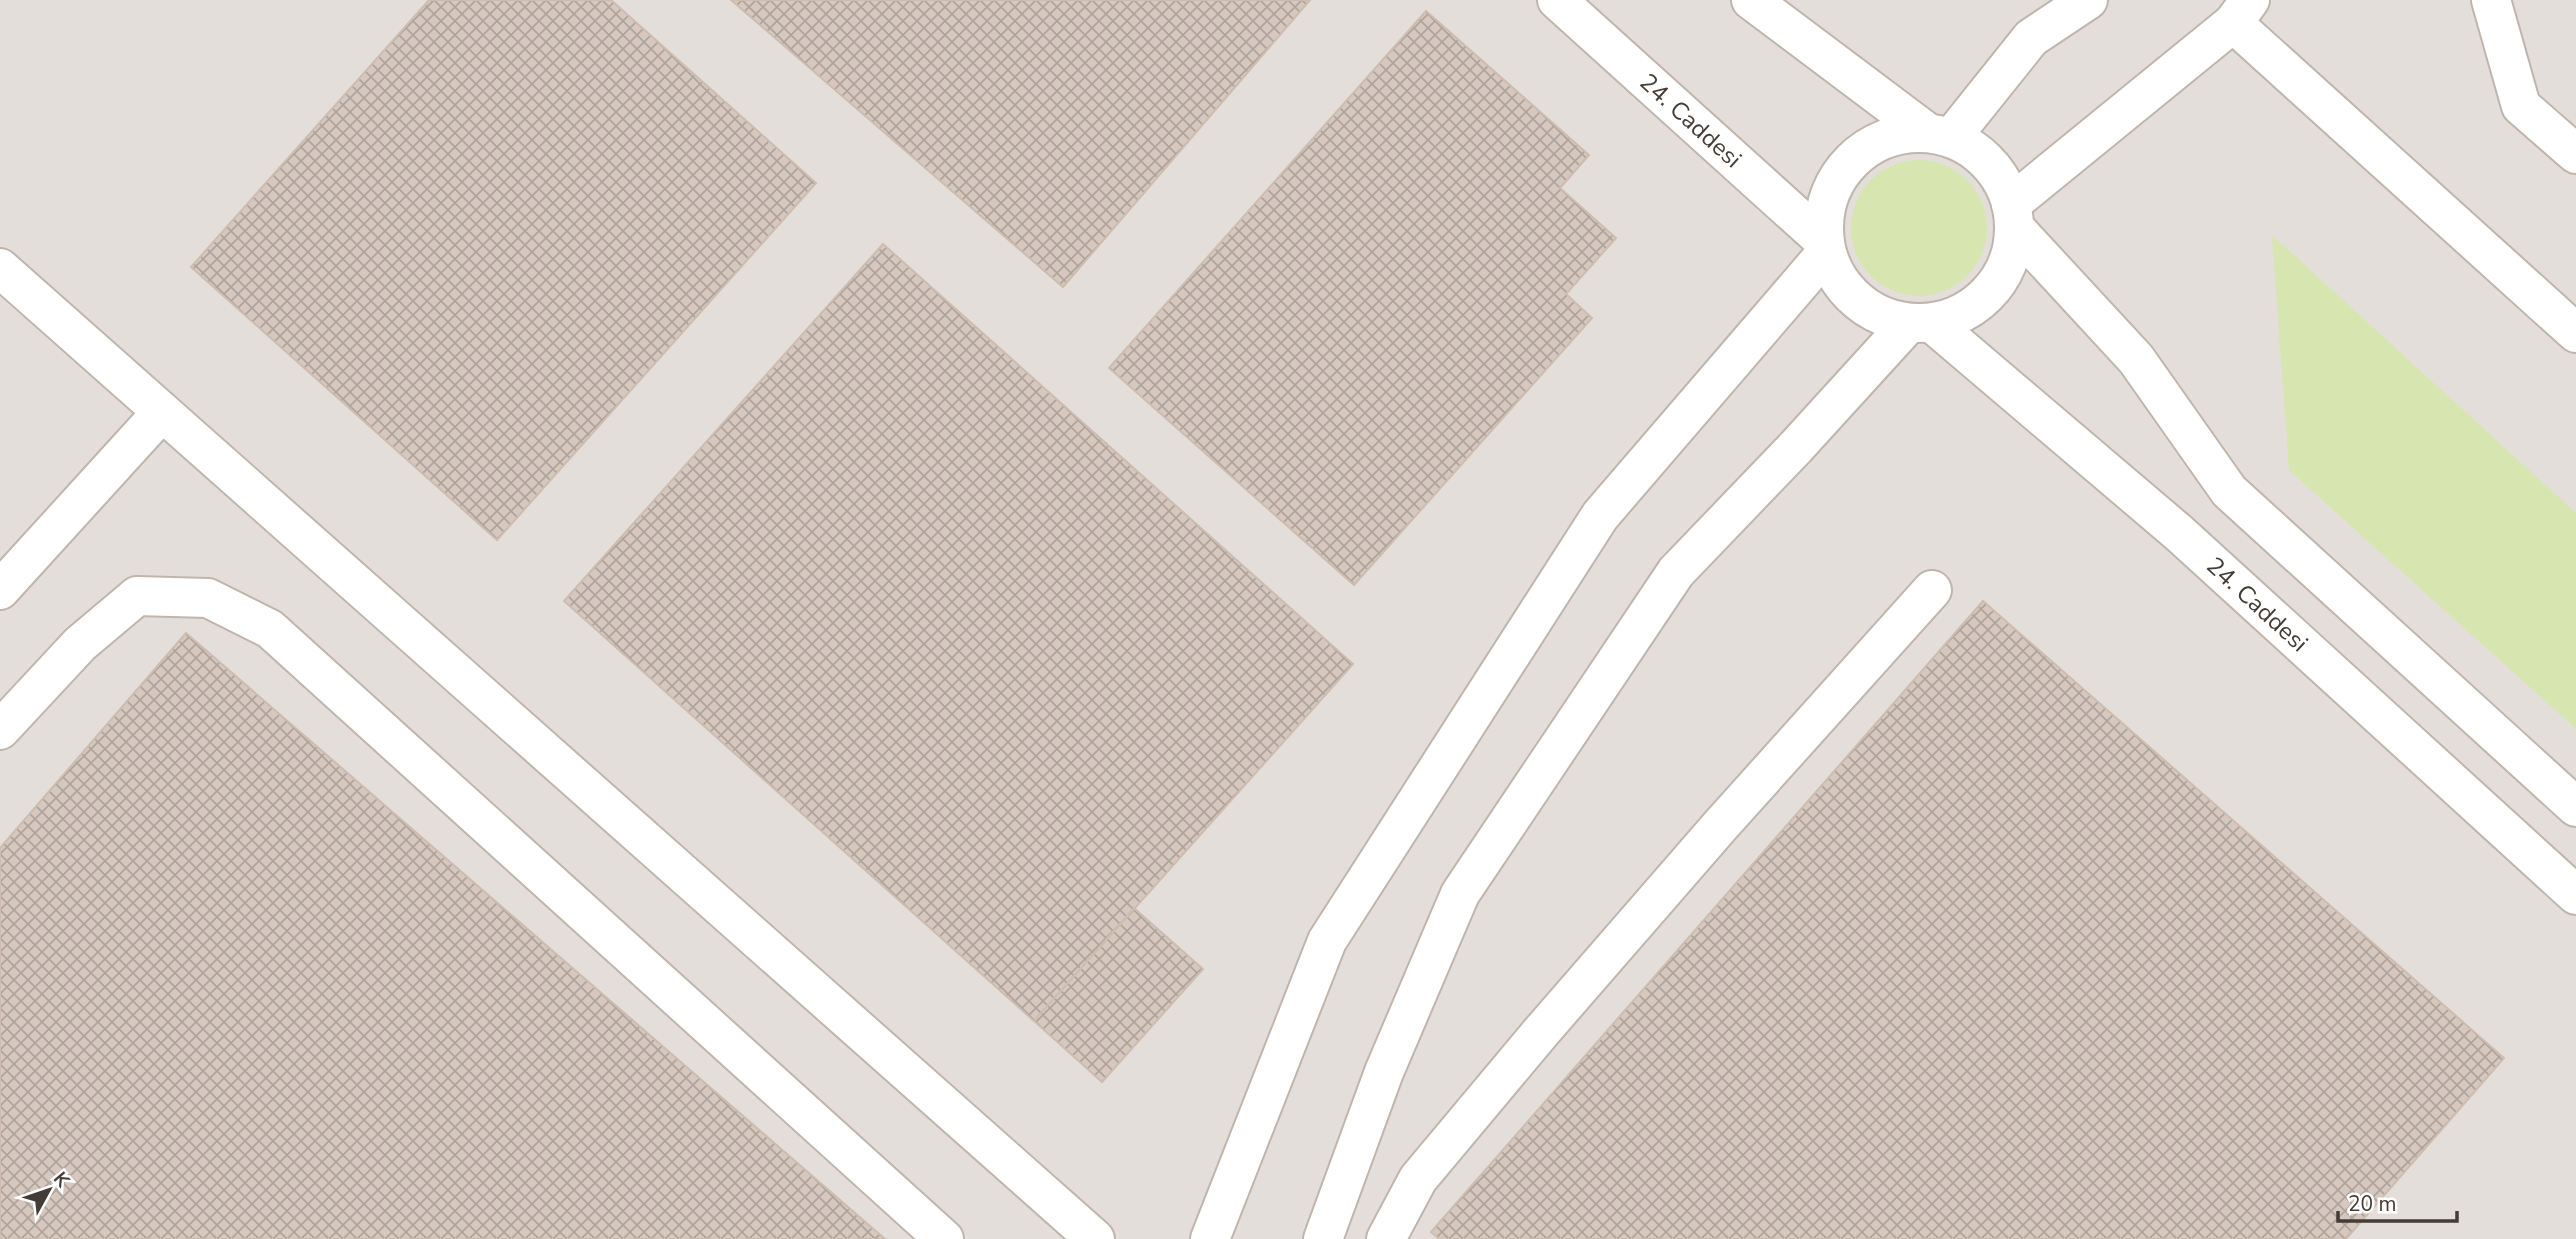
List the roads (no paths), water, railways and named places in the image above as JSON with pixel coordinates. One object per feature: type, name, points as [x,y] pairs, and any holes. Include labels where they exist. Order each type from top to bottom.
[{"type":"street","name":"24. Caddesi","points":[[1557,0],[1825,247]]},
{"type":"street","points":[[1751,0],[1939,136],[1971,149],[1989,163],[2002,183],[2013,215],[2012,249],[2004,271],[1992,291],[1975,306],[1954,317],[1920,323],[1886,318],[1866,308],[1835,274],[1825,247],[1825,207],[1833,185],[1845,166],[1863,150],[1883,139],[1905,134],[1939,136]]},
{"type":"street","points":[[1939,136],[2031,37],[2088,0]]},
{"type":"street","points":[[2491,0],[2521,106],[2576,154]]},
{"type":"street","points":[[2013,215],[2241,11],[2576,333]]},
{"type":"street","points":[[2013,215],[2136,359],[2229,491],[2576,807]]},
{"type":"street","points":[[1210,1239],[1327,940],[1600,516],[1825,247]]},
{"type":"street","points":[[0,268],[1095,1239]]},
{"type":"street","name":"24. Caddesi","points":[[1920,323],[2179,533],[2576,895]]},
{"type":"street","points":[[1323,1239],[1384,1072],[1460,894],[1676,572],[1920,323]]},
{"type":"street","points":[[0,590],[162,412]]},
{"type":"street","points":[[1386,1239],[1418,1180],[1532,1043],[1720,826],[1932,590]]},
{"type":"street","points":[[0,730],[80,644],[137,596],[208,598],[270,629],[944,1239]]}]
